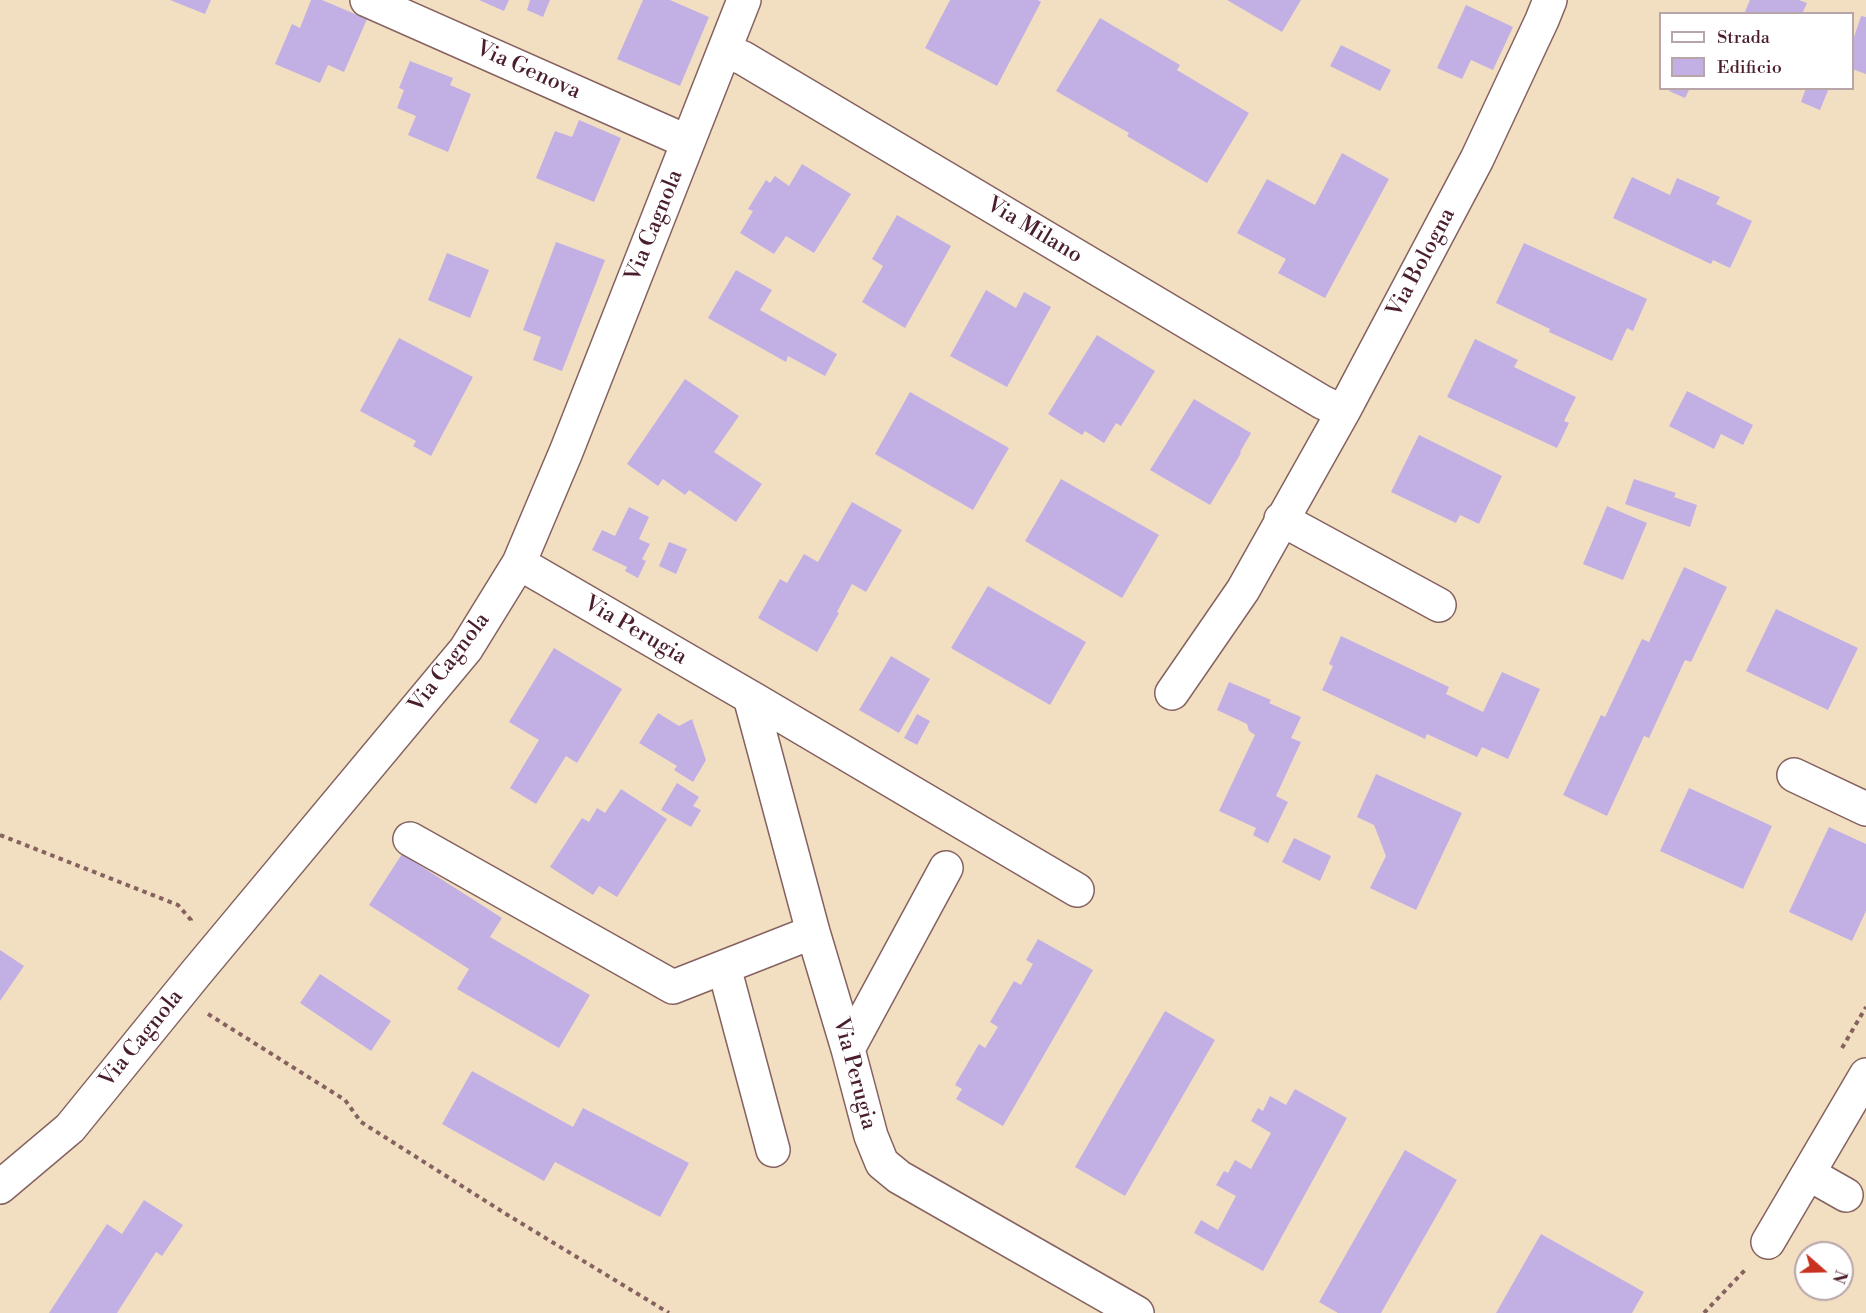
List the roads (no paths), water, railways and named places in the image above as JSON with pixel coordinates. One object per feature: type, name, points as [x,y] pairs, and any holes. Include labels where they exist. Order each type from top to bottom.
[{"type":"street","name":"Via Genova","points":[[366,0],[688,141]]},
{"type":"street","name":"Via Cagnola","points":[[0,1187],[70,1128],[466,649],[519,563],[571,441],[744,0]]},
{"type":"street","name":"Via Bologna","points":[[1172,693],[1243,590],[1343,412],[1477,159],[1550,0]]},
{"type":"street","name":"Via Milano","points":[[725,51],[743,58],[1322,402],[1343,412]]},
{"type":"street","points":[[1281,519],[1439,605]]},
{"type":"street","name":"Via Perugia","points":[[519,563],[1077,890]]},
{"type":"street","name":"Via Perugia","points":[[750,698],[813,932],[871,1136],[882,1163],[899,1178],[1137,1313]]},
{"type":"street","points":[[1794,775],[1866,808]]},
{"type":"street","points":[[410,839],[673,987],[813,932]]},
{"type":"street","points":[[848,1049],[946,868]]},
{"type":"street","points":[[723,967],[773,1150]]},
{"type":"street","points":[[1768,1242],[1866,1075]]},
{"type":"street","points":[[1809,1174],[1846,1195]]}]
